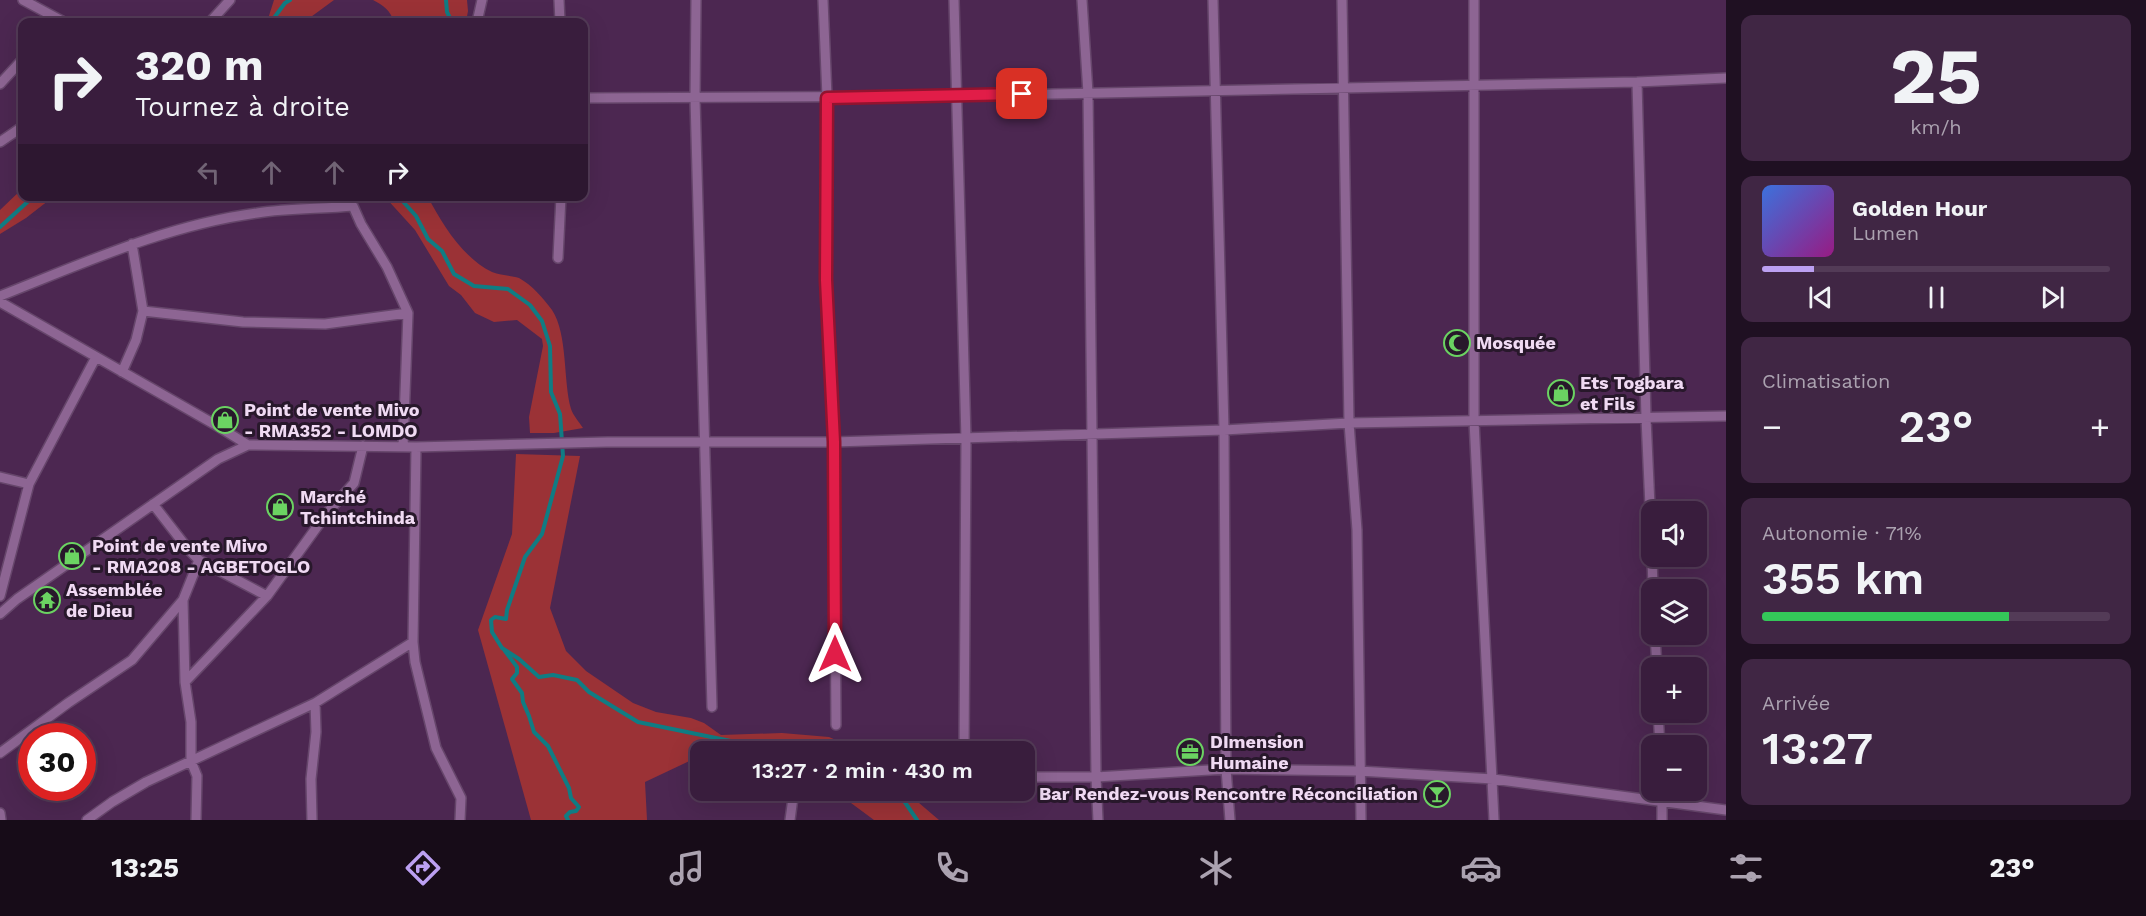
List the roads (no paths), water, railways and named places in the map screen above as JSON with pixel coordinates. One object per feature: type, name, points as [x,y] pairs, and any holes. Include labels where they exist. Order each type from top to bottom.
[{"type":"street","points":[[23,0],[48,18]]},
{"type":"street","points":[[214,18],[230,0]]},
{"type":"street","points":[[478,18],[482,0]]},
{"type":"street","points":[[559,0],[560,18]]},
{"type":"street","points":[[696,0],[695,99],[712,707]]},
{"type":"street","points":[[823,0],[827,98],[826,280],[834,442],[836,725]]},
{"type":"street","points":[[954,0],[966,439],[964,741]]},
{"type":"street","points":[[1082,0],[1088,93],[1098,820]]},
{"type":"street","points":[[1214,0],[1224,430],[1226,769],[1230,820]]},
{"type":"street","points":[[1342,0],[1349,423],[1358,530],[1361,820]]},
{"type":"street","points":[[1474,0],[1476,84],[1474,421],[1494,820]]},
{"type":"street","points":[[0,84],[18,64]]},
{"type":"street","points":[[588,98],[956,96],[1637,82],[1726,78]]},
{"type":"street","points":[[1637,82],[1650,501]]},
{"type":"street","points":[[0,142],[18,130]]},
{"type":"street","points":[[558,258],[561,201]]},
{"type":"street","points":[[0,296],[68,267],[180,229],[258,212],[353,206],[387,267],[408,313],[404,447]]},
{"type":"street","points":[[122,372],[136,340],[143,311],[132,244]]},
{"type":"street","points":[[0,303],[248,445]]},
{"type":"street","points":[[143,311],[243,322],[325,324],[408,313]]},
{"type":"street","points":[[0,597],[29,484],[96,357]]},
{"type":"street","points":[[0,614],[17,599],[218,459],[248,445],[416,447],[587,442],[834,442],[1224,430],[1349,423],[1726,416]]},
{"type":"street","points":[[185,682],[267,596],[327,513],[354,483],[363,446]]},
{"type":"street","points":[[416,447],[413,642],[415,662],[436,748],[461,798],[460,820]]},
{"type":"street","points":[[0,477],[29,484]]},
{"type":"street","points":[[153,504],[199,560],[267,596]]},
{"type":"street","points":[[0,753],[132,660],[183,600],[199,560]]},
{"type":"street","points":[[183,600],[185,682],[191,722],[191,761],[197,776],[196,820]]},
{"type":"street","points":[[87,820],[112,801],[146,782],[315,704],[413,642]]},
{"type":"street","points":[[312,820],[311,779],[316,732],[315,704]]},
{"type":"street","points":[[1035,777],[1096,777],[1226,769],[1359,771],[1493,779],[1641,798]]},
{"type":"street","points":[[790,820],[793,801]]},
{"type":"street","points":[[1662,820],[1662,801],[1726,810]]},
{"type":"street","points":[[0,813],[1,820]]},
{"type":"waterway","points":[[274,18],[290,0]]},
{"type":"waterway","points":[[446,0],[450,18]]},
{"type":"waterway","points":[[0,227],[29,201]]},
{"type":"waterway","points":[[402,201],[416,216],[428,239],[442,251],[454,274],[474,286],[508,289],[530,305],[542,321],[550,346],[551,392],[560,414],[563,456],[542,534],[525,557],[506,619],[495,617],[491,620],[492,632],[502,648],[519,659],[539,677],[553,675],[577,680],[589,692],[638,722],[731,741]]},
{"type":"waterway","points":[[505,651],[517,667],[517,673],[512,679],[522,693],[534,732],[548,746],[569,788],[571,798],[579,807],[566,816],[568,820]]},
{"type":"waterway","points":[[904,801],[917,820]]},
{"type":"place","name":"Mosquée","points":[[1457,343]]},
{"type":"place","name":"Ets Togbara et Fils","points":[[1561,393]]},
{"type":"place","name":"Point de vente Mivo - RMA352 - LOMDO","points":[[225,420]]},
{"type":"place","name":"Marché Tchintchinda","points":[[280,507]]},
{"type":"place","name":"Point de vente Mivo - RMA208 - AGBETOGLO","points":[[72,556]]},
{"type":"place","name":"Assemblée de Dieu","points":[[47,600]]},
{"type":"place","name":"DImension Humaine","points":[[1190,752]]},
{"type":"place","name":"Bar Rendez-vous Rencontre Réconciliation","points":[[1437,794]]}]
